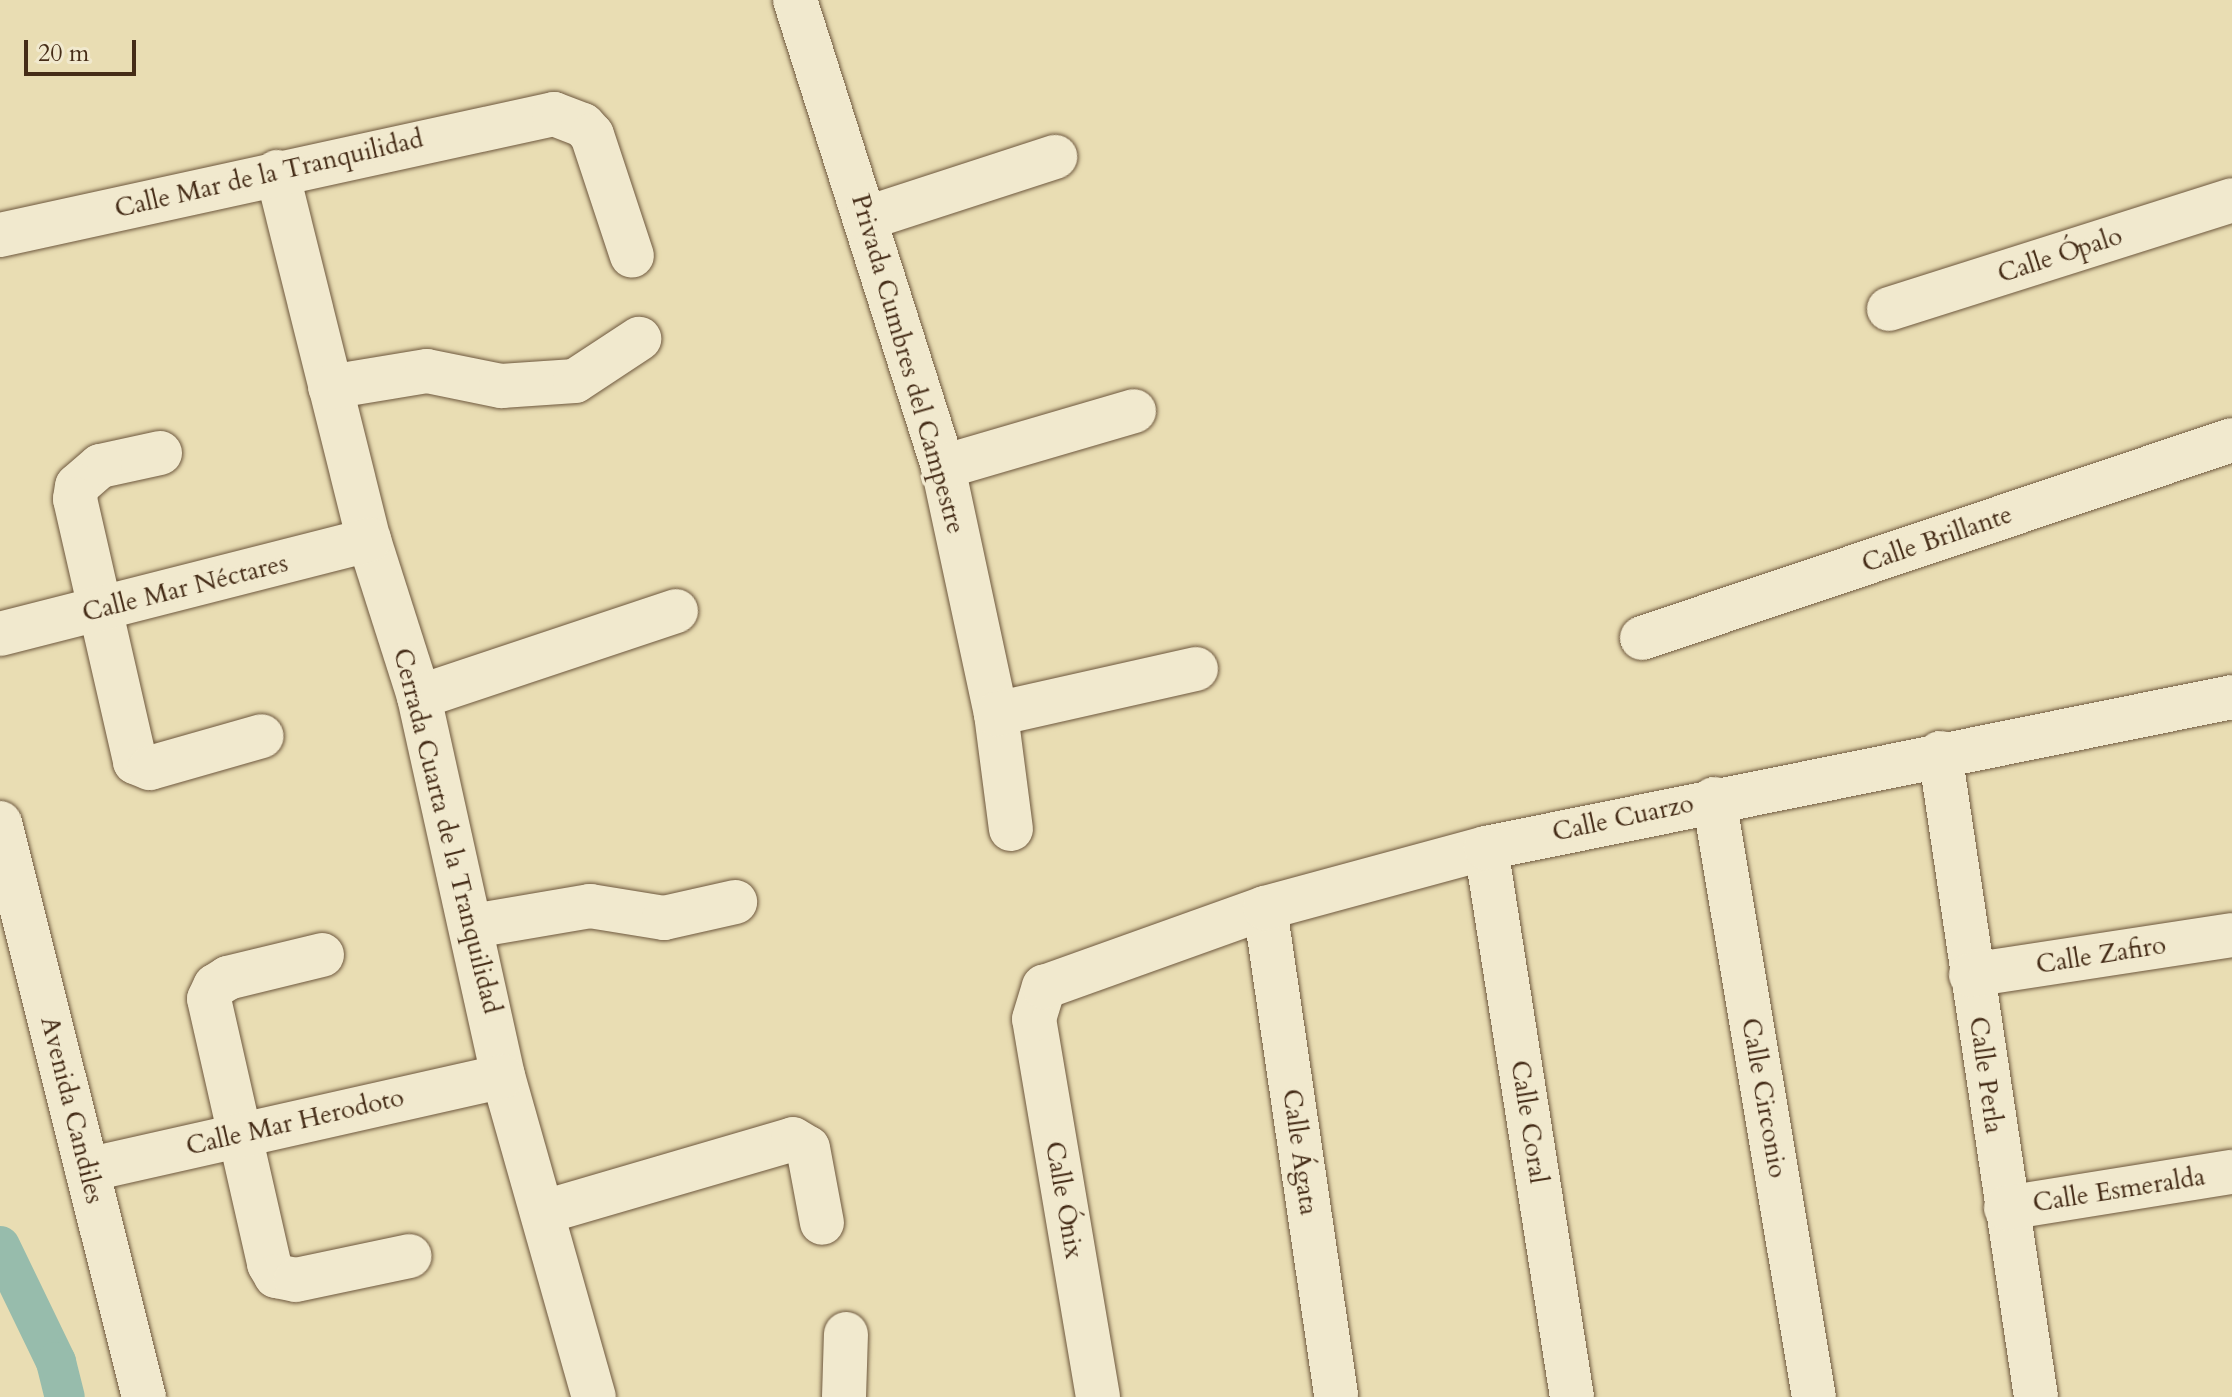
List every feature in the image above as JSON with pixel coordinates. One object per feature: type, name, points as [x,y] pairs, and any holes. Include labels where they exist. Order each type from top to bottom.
[{"type":"street","name":"Privada Cumbres del Campestre","points":[[795,0],[867,218],[943,467],[996,714],[1011,829]]},
{"type":"street","name":"Calle Mar de la Tranquilidad","points":[[0,235],[539,114],[570,118],[592,135],[632,256]]},
{"type":"street","points":[[867,218],[1055,157]]},
{"type":"street","name":"Cerrada Cuarta de la Tranquilidad","points":[[277,172],[369,540],[419,697],[473,926],[503,1076],[594,1397]]},
{"type":"street","name":"Calle Ópalo","points":[[1889,309],[2232,200]]},
{"type":"street","points":[[330,387],[427,371],[501,386],[575,381],[639,339]]},
{"type":"street","points":[[943,467],[1134,411]]},
{"type":"street","name":"Calle Brillante","points":[[1642,638],[2232,440]]},
{"type":"street","points":[[160,453],[100,466],[77,486],[78,513],[104,611],[135,762],[150,768],[262,736]]},
{"type":"street","name":"Calle Mar Néctares","points":[[0,634],[104,611],[369,540]]},
{"type":"street","points":[[419,697],[676,611]]},
{"type":"street","points":[[996,714],[1196,669]]},
{"type":"street","name":"Calle Cuarzo","points":[[1036,1002],[1044,987],[1059,979],[1265,908],[1486,848],[1940,753],[2232,697]]},
{"type":"street","name":"Calle Perla","points":[[1940,753],[2036,1397]]},
{"type":"street","name":"Calle Circonio","points":[[1714,799],[1814,1397]]},
{"type":"street","name":"Avenida Candiles","points":[[0,823],[11,911],[87,1170],[144,1397]]},
{"type":"street","name":"Calle Coral","points":[[1486,848],[1572,1397]]},
{"type":"street","points":[[473,926],[590,906],[664,918],[735,902]]},
{"type":"street","name":"Calle Ágata","points":[[1265,908],[1336,1397]]},
{"type":"street","name":"Calle Zafiro","points":[[1971,975],[2232,935]]},
{"type":"street","points":[[322,955],[252,970],[215,986],[209,999],[211,1024],[236,1133],[276,1276],[296,1280],[410,1256]]},
{"type":"street","name":"Calle Ónix","points":[[1036,1002],[1037,1037],[1098,1397]]},
{"type":"street","name":"Calle Mar Herodoto","points":[[87,1170],[236,1133],[503,1076]]},
{"type":"street","points":[[544,1212],[793,1139],[808,1148],[822,1223]]},
{"type":"street","name":"Calle Esmeralda","points":[[2006,1208],[2232,1172]]},
{"type":"street","points":[[844,1397],[846,1334]]},
{"type":"waterway","points":[[0,1246],[56,1362],[65,1397]]}]
